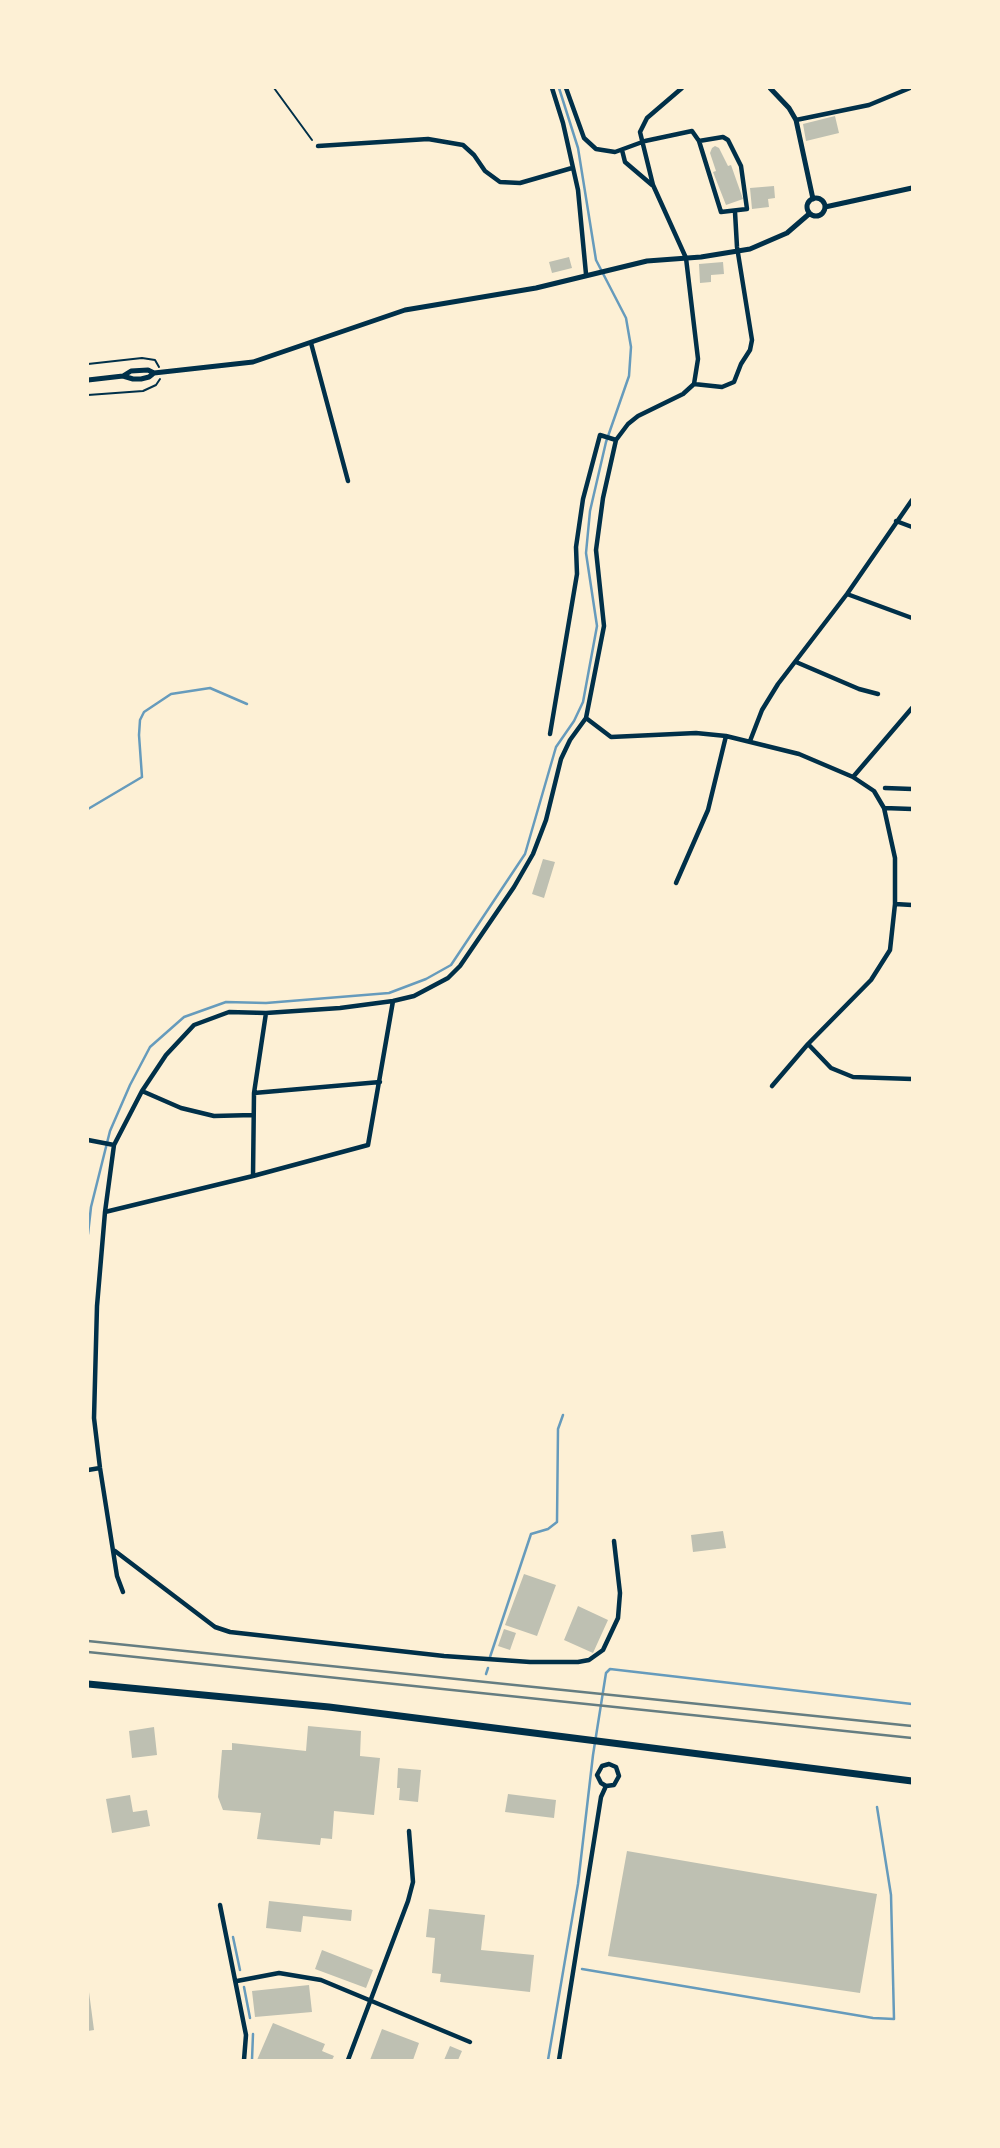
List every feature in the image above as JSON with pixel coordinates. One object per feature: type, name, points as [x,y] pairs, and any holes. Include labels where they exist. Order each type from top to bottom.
[{"type":"main road","points":[[88,1684],[329,1707],[912,1781]]},
{"type":"street","points":[[552,88],[578,190],[586,274]]},
{"type":"street","points":[[566,88],[581,131],[596,149],[615,152],[641,142],[692,131],[699,141],[721,212],[747,209],[741,166],[728,140],[723,137],[699,141]]},
{"type":"street","points":[[123,1592],[117,1576],[100,1468],[95,1404],[97,1306],[112,1144],[166,1055],[194,1025],[229,1012],[266,1013],[393,1001],[414,996],[448,978],[460,966],[514,887],[533,854],[546,820],[561,759],[570,740],[586,718],[604,626],[596,550],[614,440],[638,416],[683,394],[694,384],[698,359],[686,258],[653,185],[640,132],[646,118],[682,88]]},
{"type":"street","points":[[770,88],[789,108],[796,120],[813,199]]},
{"type":"street","points":[[796,120],[869,105],[910,88]]},
{"type":"street","points":[[318,146],[428,139],[463,145],[485,172],[500,183],[520,183],[572,168]]},
{"type":"street","points":[[622,150],[625,162],[653,185]]},
{"type":"street","points":[[809,214],[820,216],[825,207],[912,188]]},
{"type":"street","points":[[813,199],[821,201],[825,207]]},
{"type":"street","points":[[809,214],[807,205],[813,199]]},
{"type":"street","points":[[694,384],[728,386],[734,382],[750,350],[752,340],[738,251],[735,212]]},
{"type":"street","points":[[88,380],[123,376],[141,379],[157,373],[253,362],[405,310],[536,288],[647,261],[738,251],[766,244],[787,233],[809,214]]},
{"type":"street","points":[[311,344],[348,481]]},
{"type":"street","points":[[550,734],[577,574],[576,547],[583,499],[600,435],[614,440]]},
{"type":"street","points":[[750,741],[762,710],[778,684],[847,594],[912,500]]},
{"type":"street","points":[[896,521],[912,527]]},
{"type":"street","points":[[847,594],[912,618]]},
{"type":"street","points":[[796,662],[859,689],[878,694]]},
{"type":"street","points":[[853,777],[912,708]]},
{"type":"street","points":[[586,718],[611,737],[696,733],[726,736],[799,754],[853,777],[874,791],[884,808],[895,858],[895,904],[890,950],[872,980],[808,1044],[772,1086]]},
{"type":"street","points":[[676,883],[708,810],[726,736]]},
{"type":"street","points":[[885,788],[912,789]]},
{"type":"street","points":[[884,808],[912,808]]},
{"type":"street","points":[[895,904],[912,905]]},
{"type":"street","points":[[105,1212],[368,1145],[393,1001]]},
{"type":"street","points":[[253,1176],[254,1093],[266,1013]]},
{"type":"street","points":[[808,1044],[831,1068],[853,1077],[912,1079]]},
{"type":"street","points":[[254,1093],[380,1082]]},
{"type":"street","points":[[142,1091],[181,1108],[214,1116],[253,1115]]},
{"type":"street","points":[[88,1140],[112,1144]]},
{"type":"street","points":[[88,1470],[100,1468]]},
{"type":"street","points":[[114,1551],[215,1628],[230,1632],[444,1656],[530,1662],[578,1662],[589,1660],[603,1650],[618,1618],[620,1593],[614,1541]]},
{"type":"street","points":[[611,1764],[616,1767],[619,1776],[614,1785],[607,1786],[601,1783],[597,1775],[602,1766],[611,1764]]},
{"type":"street","points":[[559,2060],[601,1797],[607,1786]]},
{"type":"street","points":[[348,2060],[408,1901],[413,1882],[409,1831]]},
{"type":"street","points":[[220,1905],[246,2035],[244,2060]]},
{"type":"street","points":[[237,1980],[279,1973],[321,1980],[470,2042]]},
{"type":"path","points":[[274,88],[307,136],[318,146]]},
{"type":"path","points":[[88,364],[142,358],[155,360],[160,380],[148,389],[88,395]]},
{"type":"building","points":[[835,116],[839,133],[806,141],[803,124]]},
{"type":"building","points":[[715,146],[719,148],[728,166],[731,165],[743,199],[726,205],[713,172],[716,171],[710,153]]},
{"type":"building","points":[[774,186],[775,198],[768,199],[769,207],[752,209],[750,188]]},
{"type":"building","points":[[569,257],[572,268],[552,273],[549,262]]},
{"type":"building","points":[[723,262],[724,274],[711,275],[711,282],[700,283],[699,264]]},
{"type":"building","points":[[543,859],[555,862],[544,898],[532,894]]},
{"type":"building","points":[[723,1531],[726,1548],[693,1552],[691,1535]]},
{"type":"building","points":[[524,1574],[556,1585],[537,1636],[505,1625]]},
{"type":"building","points":[[578,1606],[608,1620],[593,1653],[564,1640]]},
{"type":"building","points":[[504,1629],[516,1633],[510,1650],[498,1646]]},
{"type":"building","points":[[308,1726],[361,1731],[360,1756],[380,1758],[374,1815],[334,1811],[332,1839],[321,1838],[320,1845],[257,1839],[261,1813],[223,1810],[218,1797],[222,1750],[232,1750],[232,1743],[306,1751]]},
{"type":"building","points":[[154,1727],[157,1755],[132,1758],[129,1731]]},
{"type":"building","points":[[398,1768],[421,1770],[418,1802],[399,1800]]},
{"type":"building","points":[[508,1794],[556,1800],[554,1818],[505,1812]]},
{"type":"building","points":[[130,1795],[133,1812],[147,1810],[150,1826],[112,1833],[106,1799]]},
{"type":"building","points":[[627,1851],[877,1894],[860,1993],[608,1956]]},
{"type":"building","points":[[269,1901],[352,1910],[351,1921],[303,1916],[301,1932],[266,1928]]},
{"type":"building","points":[[429,1909],[485,1915],[481,1950],[534,1955],[530,1992],[440,1982],[441,1974],[432,1973],[435,1938],[426,1937]]},
{"type":"building","points":[[322,1950],[373,1970],[366,1988],[315,1969]]},
{"type":"building","points":[[309,1985],[312,2012],[255,2017],[252,1991]]},
{"type":"building","points":[[88,1993],[94,2030],[88,2031]]},
{"type":"building","points":[[273,2023],[325,2044],[322,2051],[334,2056],[332,2060],[257,2060]]},
{"type":"building","points":[[382,2029],[419,2043],[413,2060],[370,2060]]},
{"type":"building","points":[[450,2046],[462,2051],[458,2060],[444,2060]]},
{"type":"waterway","points":[[88,1234],[91,1207],[110,1131],[130,1085],[150,1047],[184,1017],[226,1002],[266,1003],[389,993],[426,979],[451,965],[525,854],[556,747],[583,702],[597,626],[586,553],[590,511],[606,442],[629,376],[631,347],[626,318],[596,260],[578,148],[559,88]]},
{"type":"waterway","points":[[88,809],[142,777],[140,720],[144,712],[171,694],[210,688],[247,704]]},
{"type":"waterway","points":[[490,1657],[531,1534],[548,1529],[557,1522],[558,1429],[563,1415]]},
{"type":"waterway","points":[[486,1674],[488,1668]]},
{"type":"waterway","points":[[548,2060],[578,1884],[593,1755],[606,1673],[610,1669],[912,1704]]},
{"type":"waterway","points":[[582,1969],[873,2018],[894,2019],[891,1895],[877,1807]]},
{"type":"waterway","points":[[233,1937],[240,1970]]},
{"type":"waterway","points":[[244,1987],[250,2018]]},
{"type":"waterway","points":[[252,2060],[253,2034]]},
{"type":"railway","points":[[88,1641],[912,1726]]},
{"type":"railway","points":[[88,1652],[912,1738]]}]
